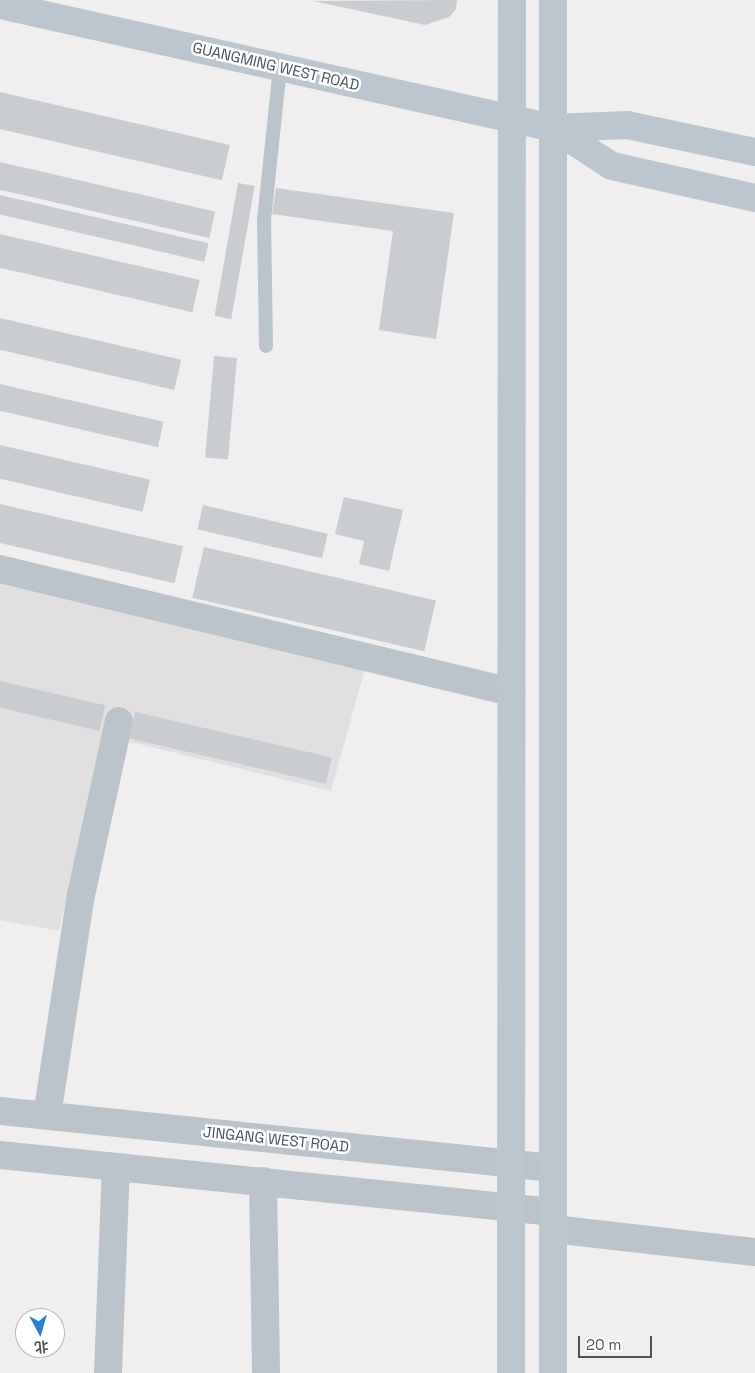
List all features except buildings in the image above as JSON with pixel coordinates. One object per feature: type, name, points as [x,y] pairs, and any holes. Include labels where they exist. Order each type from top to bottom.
[{"type":"main road","points":[[511,1373],[512,0]]},
{"type":"main road","points":[[553,0],[553,1373]]},
{"type":"main road","name":"GUANGMING WEST ROAD","points":[[14,5],[553,128]]},
{"type":"main road","points":[[553,128],[628,125],[755,152]]},
{"type":"main road","points":[[553,128],[612,166],[755,198]]},
{"type":"street","points":[[0,569],[510,692]]},
{"type":"street","points":[[47,1116],[81,895],[119,721]]},
{"type":"street","name":"JINGANG WEST ROAD","points":[[0,1111],[553,1168]]},
{"type":"street","points":[[0,1155],[511,1207],[553,1220],[755,1252]]},
{"type":"street","points":[[108,1373],[116,1167]]},
{"type":"street","points":[[263,1182],[266,1373]]},
{"type":"lane","points":[[266,346],[264,220],[280,67]]},
{"type":"shaded area","points":[[0,582],[366,665],[331,791],[102,735],[59,931],[0,920]]}]
